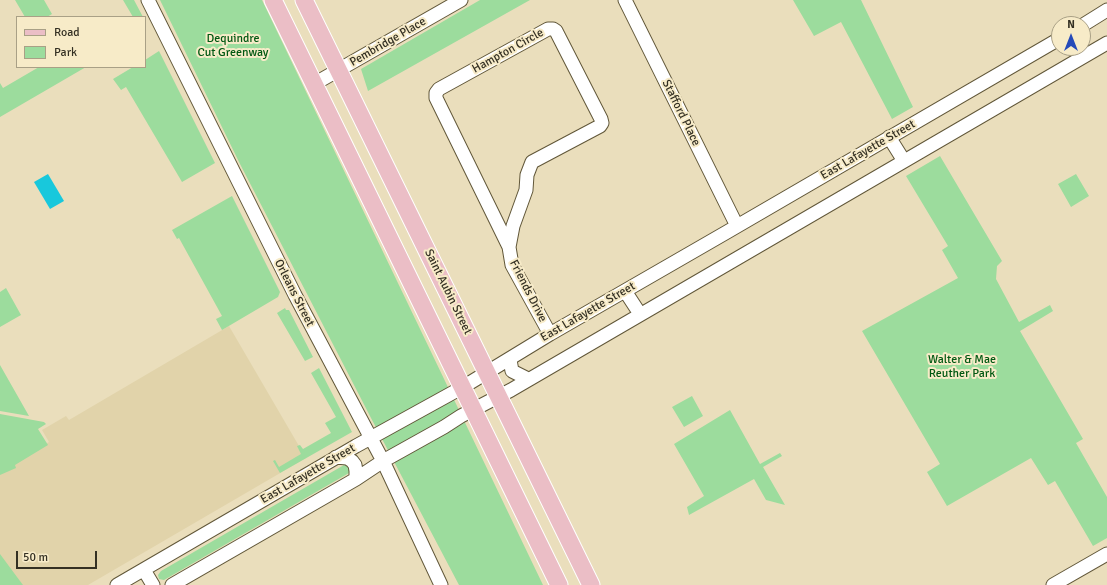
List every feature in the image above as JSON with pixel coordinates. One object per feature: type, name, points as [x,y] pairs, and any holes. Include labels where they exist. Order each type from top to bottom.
[{"type":"main road","points":[[273,0],[559,585]]},
{"type":"main road","name":"Saint Aubin Street","points":[[304,0],[591,585]]},
{"type":"main road","points":[[448,357],[457,358],[463,356],[468,353],[474,345]]},
{"type":"main road","points":[[485,434],[498,424],[504,422],[511,423]]},
{"type":"street","name":"Orleans Street","points":[[148,0],[295,295],[383,461],[441,585]]},
{"type":"street","name":"Pembridge Place","points":[[314,84],[461,0]]},
{"type":"street","name":"Stafford Place","points":[[625,0],[737,226]]},
{"type":"street","points":[[1091,20],[1107,10]]},
{"type":"street","name":"Hampton Circle","points":[[548,29],[553,29],[556,31],[602,123],[600,126],[532,162],[527,175],[526,190],[513,226],[509,247],[436,98],[436,93],[439,89],[548,29]]},
{"type":"street","points":[[172,585],[356,479],[383,461],[499,396],[1107,43]]},
{"type":"street","name":"East Lafayette Street","points":[[117,585],[336,458],[510,360],[550,334],[1051,44]]},
{"type":"street","points":[[889,137],[904,161]]},
{"type":"street","name":"Friends Drive","points":[[509,247],[512,265],[550,334]]},
{"type":"street","points":[[625,291],[640,314]]},
{"type":"street","points":[[510,360],[512,371],[528,379]]},
{"type":"street","points":[[336,458],[347,458],[352,460],[355,465],[356,479]]},
{"type":"street","points":[[1053,585],[1107,554]]},
{"type":"street","points":[[144,570],[153,585]]},
{"type":"shaded area","points":[[229,326],[306,458],[88,585],[0,585],[0,434],[14,462],[49,442],[42,430],[66,416],[69,420]]},
{"type":"green space","points":[[15,0],[44,0],[52,14],[49,16],[24,16]]},
{"type":"green space","points":[[123,0],[134,0],[142,16],[132,16]]},
{"type":"green space","name":"Dequindre Cut Greenway","points":[[160,0],[262,0],[543,585],[459,585],[240,164]]},
{"type":"green space","points":[[480,0],[530,0],[368,91],[361,69]]},
{"type":"green space","points":[[793,0],[861,0],[913,107],[892,119],[841,22],[814,36]]},
{"type":"green space","points":[[159,51],[215,163],[182,182],[126,87],[121,90],[113,79],[131,68],[146,68],[146,59]]},
{"type":"green space","points":[[37,68],[84,68],[0,117],[0,83],[3,88]]},
{"type":"green space","name":"Walter & Mae Reuther Park","points":[[940,156],[1002,261],[997,266],[996,279],[1019,322],[1050,305],[1053,311],[1020,331],[1083,439],[1076,443],[1107,497],[1107,538],[1093,546],[1055,481],[1048,485],[1031,458],[947,506],[927,472],[940,464],[862,331],[958,278],[942,250],[948,246],[906,176]]},
{"type":"green space","points":[[1076,174],[1089,196],[1071,207],[1058,184]]},
{"type":"green space","points":[[232,196],[280,292],[278,297],[222,330],[216,319],[222,316],[179,238],[177,239],[172,230]]},
{"type":"green space","points":[[6,288],[21,315],[0,327],[0,292]]},
{"type":"green space","points":[[285,308],[286,310],[289,310],[313,357],[305,361],[277,313]]},
{"type":"green space","points":[[0,365],[29,416],[0,411]]},
{"type":"green space","points":[[319,368],[352,432],[280,473],[273,461],[275,460],[279,467],[301,454],[297,446],[300,445],[303,449],[331,433],[325,423],[336,417],[311,373]]},
{"type":"green space","points":[[692,396],[703,416],[684,427],[672,407]]},
{"type":"green space","points":[[730,410],[760,464],[780,453],[782,456],[763,467],[785,505],[766,500],[754,479],[689,515],[687,507],[704,496],[674,444]]},
{"type":"green space","points":[[0,414],[44,422],[46,424],[38,429],[48,445],[15,465],[16,468],[0,475]]},
{"type":"green space","points":[[344,465],[349,466],[349,473],[164,580],[159,579],[158,575],[161,571]]},
{"type":"green space","points":[[0,554],[17,577],[23,585],[0,585]]},
{"type":"water","points":[[48,174],[64,201],[50,209],[34,182]]}]
